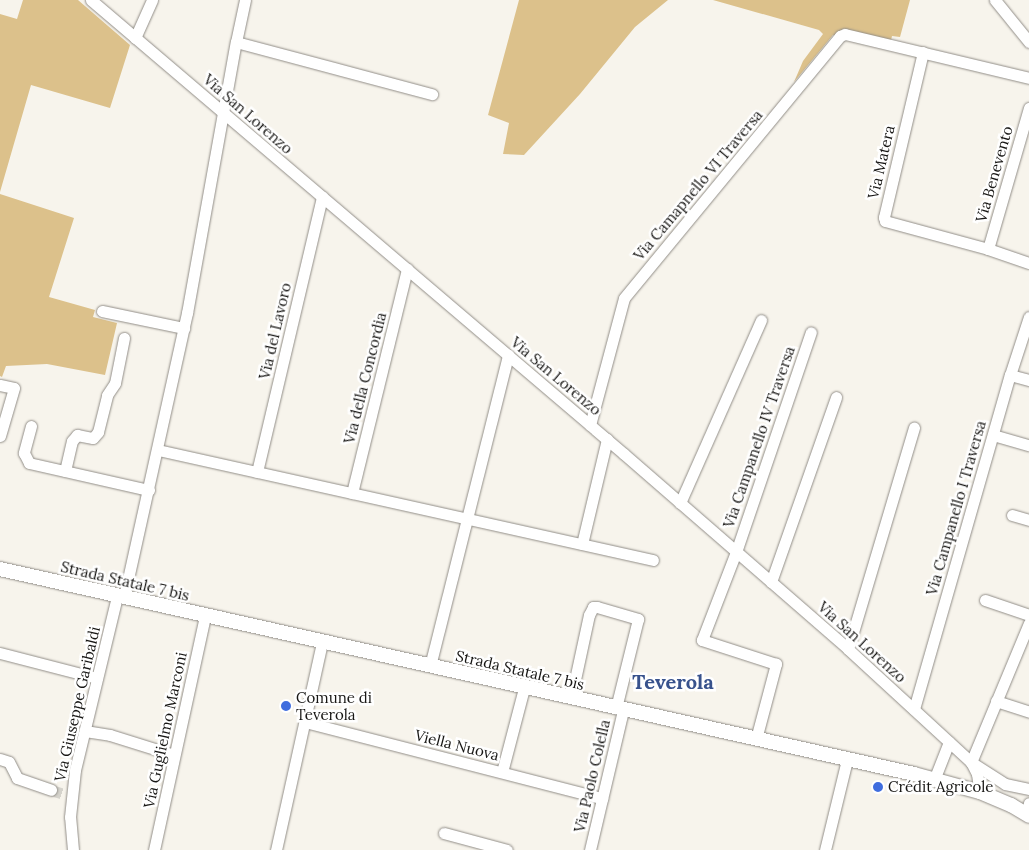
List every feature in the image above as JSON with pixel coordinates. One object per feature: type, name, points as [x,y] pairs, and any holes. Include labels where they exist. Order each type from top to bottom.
[{"type":"main road","name":"Strada Statale 7 bis","points":[[0,569],[934,780],[980,792],[1028,811]]},
{"type":"street","name":"Via San Lorenzo","points":[[91,0],[607,439],[848,649],[971,762],[977,774],[980,792]]},
{"type":"street","points":[[135,38],[152,0]]},
{"type":"street","name":"Via Giuseppe Garibaldi","points":[[72,850],[68,796],[97,678],[149,490],[158,450],[184,328],[236,42],[246,0]]},
{"type":"street","points":[[994,0],[1029,42]]},
{"type":"street","name":"Via Camapnello VI Traversa","points":[[590,425],[624,298],[840,36],[846,34],[923,52]]},
{"type":"street","points":[[236,42],[432,94]]},
{"type":"street","points":[[923,52],[1029,78]]},
{"type":"street","name":"Via Matera","points":[[923,52],[884,217],[885,221],[1029,262]]},
{"type":"street","name":"Via Benevento","points":[[988,249],[1029,108]]},
{"type":"street","name":"Via del Lavoro","points":[[257,472],[322,197]]},
{"type":"street","name":"Via della Concordia","points":[[352,493],[407,270]]},
{"type":"street","points":[[102,311],[184,328]]},
{"type":"street","name":"Via Campanello I Traversa","points":[[914,709],[1010,375],[1029,317]]},
{"type":"street","points":[[680,503],[761,320]]},
{"type":"street","name":"Via Campanello IV Traversa","points":[[756,739],[776,664],[702,640],[736,552],[811,332]]},
{"type":"street","points":[[65,471],[72,441],[77,435],[93,438],[98,432],[107,395],[115,383],[124,338]]},
{"type":"street","points":[[430,666],[508,355]]},
{"type":"street","points":[[1010,375],[1029,380]]},
{"type":"street","points":[[0,385],[14,388],[0,436]]},
{"type":"street","points":[[771,582],[836,397]]},
{"type":"street","points":[[31,426],[24,453],[29,464],[149,490]]},
{"type":"street","points":[[848,649],[914,428]]},
{"type":"street","points":[[993,435],[1029,445]]},
{"type":"street","points":[[582,544],[607,439]]},
{"type":"street","points":[[158,450],[653,560]]},
{"type":"street","points":[[1012,515],[1029,520]]},
{"type":"street","points":[[985,600],[1029,615]]},
{"type":"street","name":"Via Paolo Colella","points":[[571,698],[589,615],[593,607],[638,619],[590,850]]},
{"type":"street","name":"Via Guglielmo Marconi","points":[[154,850],[206,616]]},
{"type":"street","points":[[1029,623],[971,762],[1005,784],[1029,789]]},
{"type":"street","points":[[276,850],[322,642]]},
{"type":"street","points":[[0,653],[97,678]]},
{"type":"street","points":[[502,772],[524,688]]},
{"type":"street","points":[[996,701],[1029,712]]},
{"type":"street","name":"Viella Nuova","points":[[305,722],[602,798]]},
{"type":"street","points":[[85,730],[110,735],[174,755]]},
{"type":"street","points":[[934,780],[949,742]]},
{"type":"street","points":[[0,759],[9,762],[17,778],[52,790]]},
{"type":"street","points":[[825,850],[847,760]]},
{"type":"street","points":[[444,833],[507,850]]},
{"type":"shaded area","points":[[23,0],[78,0],[130,45],[110,108],[31,85],[0,192],[0,14],[17,19]]},
{"type":"shaded area","points":[[519,0],[668,0],[635,27],[580,94],[524,155],[503,154],[509,123],[488,115]]},
{"type":"shaded area","points":[[713,0],[910,0],[900,37],[892,36],[889,49],[833,35],[794,82],[803,61],[823,34],[819,30]]},
{"type":"shaded area","points":[[0,194],[74,218],[49,297],[95,310],[93,317],[117,323],[105,375],[47,364],[6,366],[2,377],[0,376]]},
{"type":"tunnel","points":[[51,790],[64,794]]},
{"type":"place","name":"Comune di Teverola","points":[[286,706]]},
{"type":"place","name":"Crédit Agricole","points":[[878,787]]},
{"type":"district","name":"Teverola","points":[[673,681]]}]
